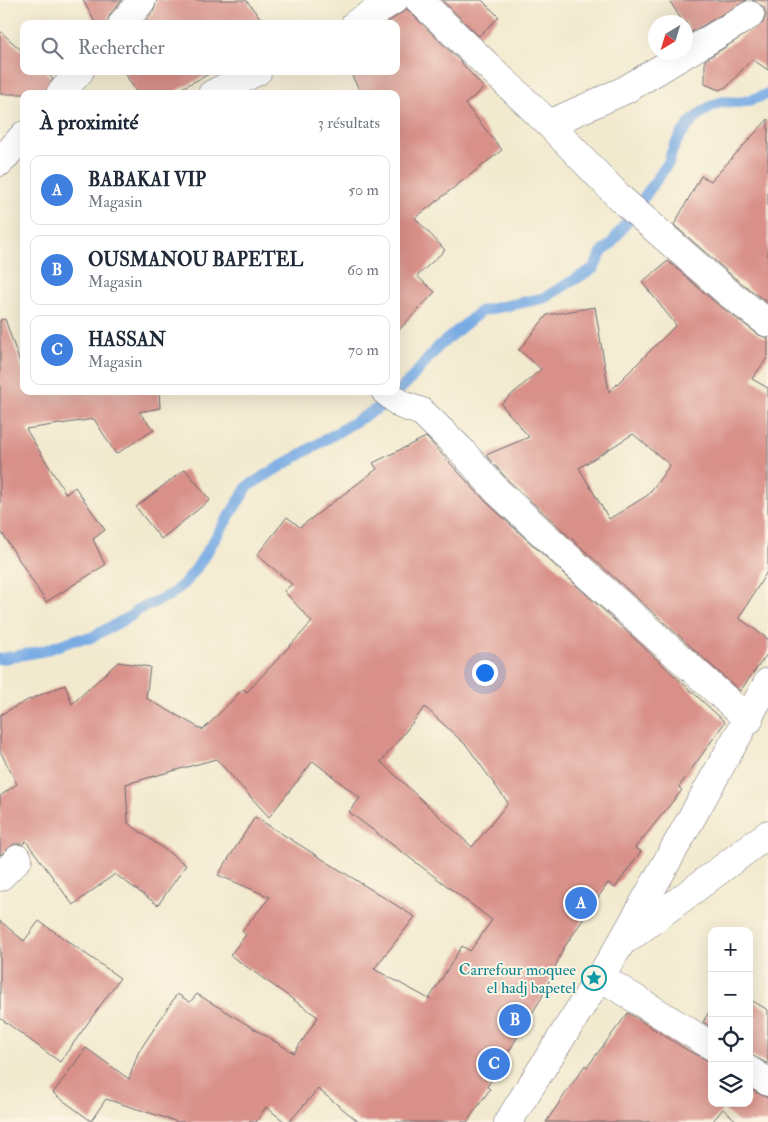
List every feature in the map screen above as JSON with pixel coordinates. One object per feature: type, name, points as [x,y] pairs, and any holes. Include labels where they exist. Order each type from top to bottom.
[{"type":"street","points":[[125,20],[142,0]]},
{"type":"street","points":[[362,20],[394,0]]},
{"type":"street","points":[[419,0],[549,124],[642,218],[726,291],[768,322]]},
{"type":"street","points":[[549,124],[625,90],[750,15]]},
{"type":"street","points":[[63,90],[77,75]]},
{"type":"street","points":[[220,90],[250,75]]},
{"type":"street","points":[[0,162],[20,140]]},
{"type":"street","points":[[0,175],[20,168]]},
{"type":"street","points":[[391,396],[422,412],[497,491],[749,720]]},
{"type":"street","points":[[508,1122],[620,945],[749,720],[768,682]]},
{"type":"street","points":[[620,945],[768,834]]},
{"type":"street","points":[[600,977],[708,1044]]},
{"type":"street","points":[[753,1073],[768,1082]]},
{"type":"building","points":[[83,0],[122,0],[110,14],[108,20],[94,20]]},
{"type":"building","points":[[157,0],[246,0],[262,20],[146,20],[154,10]]},
{"type":"building","points":[[442,0],[482,0],[499,17],[479,36]]},
{"type":"building","points":[[669,0],[747,0],[693,31],[693,15],[679,15]]},
{"type":"building","points":[[752,0],[768,0],[768,70],[752,59],[728,86],[719,90],[705,84],[705,60],[763,23],[766,15],[764,7]]},
{"type":"building","points":[[407,9],[459,60],[484,88],[465,104],[502,150],[415,218],[445,250],[417,276],[435,292],[400,329],[400,90],[360,90],[351,75],[400,75],[400,20],[391,20]]},
{"type":"building","points":[[0,31],[20,49],[20,75],[48,75],[53,79],[47,90],[20,90],[20,94],[0,94]]},
{"type":"building","points":[[126,75],[207,75],[178,90],[135,90]]},
{"type":"building","points":[[768,119],[768,303],[736,279],[674,225],[701,176],[711,181]]},
{"type":"building","points":[[668,261],[716,303],[759,335],[768,338],[768,357],[752,379],[768,388],[768,570],[739,618],[768,639],[768,653],[740,691],[508,480],[486,455],[529,437],[501,404],[541,369],[519,350],[547,315],[595,307],[609,392],[676,325],[642,282]],"holes":[[[633,434],[670,465],[648,495],[609,519],[579,468]]]},
{"type":"building","points":[[5,319],[20,362],[20,395],[159,395],[160,408],[139,412],[154,430],[116,454],[94,419],[26,429],[66,494],[75,487],[105,530],[93,539],[105,565],[46,602],[0,530],[0,320]]},
{"type":"building","points":[[426,437],[486,502],[725,722],[679,787],[682,790],[635,848],[641,851],[615,888],[608,883],[563,949],[542,997],[487,1087],[490,1089],[467,1122],[359,1122],[318,1089],[289,1122],[285,1122],[266,1107],[256,1122],[178,1122],[106,1099],[91,1121],[53,1093],[86,1048],[129,1079],[138,1053],[177,994],[190,1002],[197,994],[294,1053],[318,1017],[230,955],[246,935],[242,931],[270,897],[218,875],[255,817],[415,917],[374,969],[429,999],[462,946],[470,951],[492,920],[349,812],[360,798],[313,761],[269,817],[216,759],[126,784],[128,823],[186,865],[158,905],[115,874],[73,905],[26,841],[23,844],[14,844],[0,855],[0,796],[17,784],[0,751],[0,715],[28,700],[65,685],[72,704],[118,662],[150,667],[146,698],[203,730],[243,689],[247,692],[312,622],[284,591],[292,584],[257,555],[287,517],[300,527],[377,469],[373,463]],"holes":[[[425,707],[467,746],[508,803],[472,847],[381,762]]]},
{"type":"building","points":[[185,469],[210,500],[161,539],[136,507]]},
{"type":"building","points":[[0,921],[24,941],[39,921],[120,978],[60,1062],[0,1018]]},
{"type":"building","points":[[753,1001],[768,1010],[768,1064],[753,1056]]},
{"type":"building","points":[[628,1013],[687,1050],[708,1060],[708,1107],[753,1107],[753,1091],[768,1098],[768,1122],[738,1122],[723,1109],[712,1122],[546,1122],[585,1065],[587,1067]]},
{"type":"building","points":[[708,1014],[708,1025],[703,1022]]},
{"type":"waterway","points":[[400,389],[439,346],[481,311],[544,298],[594,268],[602,252],[611,244],[669,162],[671,153],[681,134],[688,126],[713,105],[722,102],[739,102],[768,94]]},
{"type":"waterway","points":[[0,659],[43,651],[74,640],[90,638],[131,616],[137,610],[170,595],[185,583],[196,569],[248,486],[383,405],[394,395]]},
{"type":"place","name":"BABAKAI VIP","points":[[581,903]]},
{"type":"place","name":"Carrefour moquee el hadj bapetel","points":[[594,978]]},
{"type":"place","name":"OUSMANOU BAPETEL","points":[[515,1020]]},
{"type":"place","name":"HASSAN","points":[[494,1064]]}]
